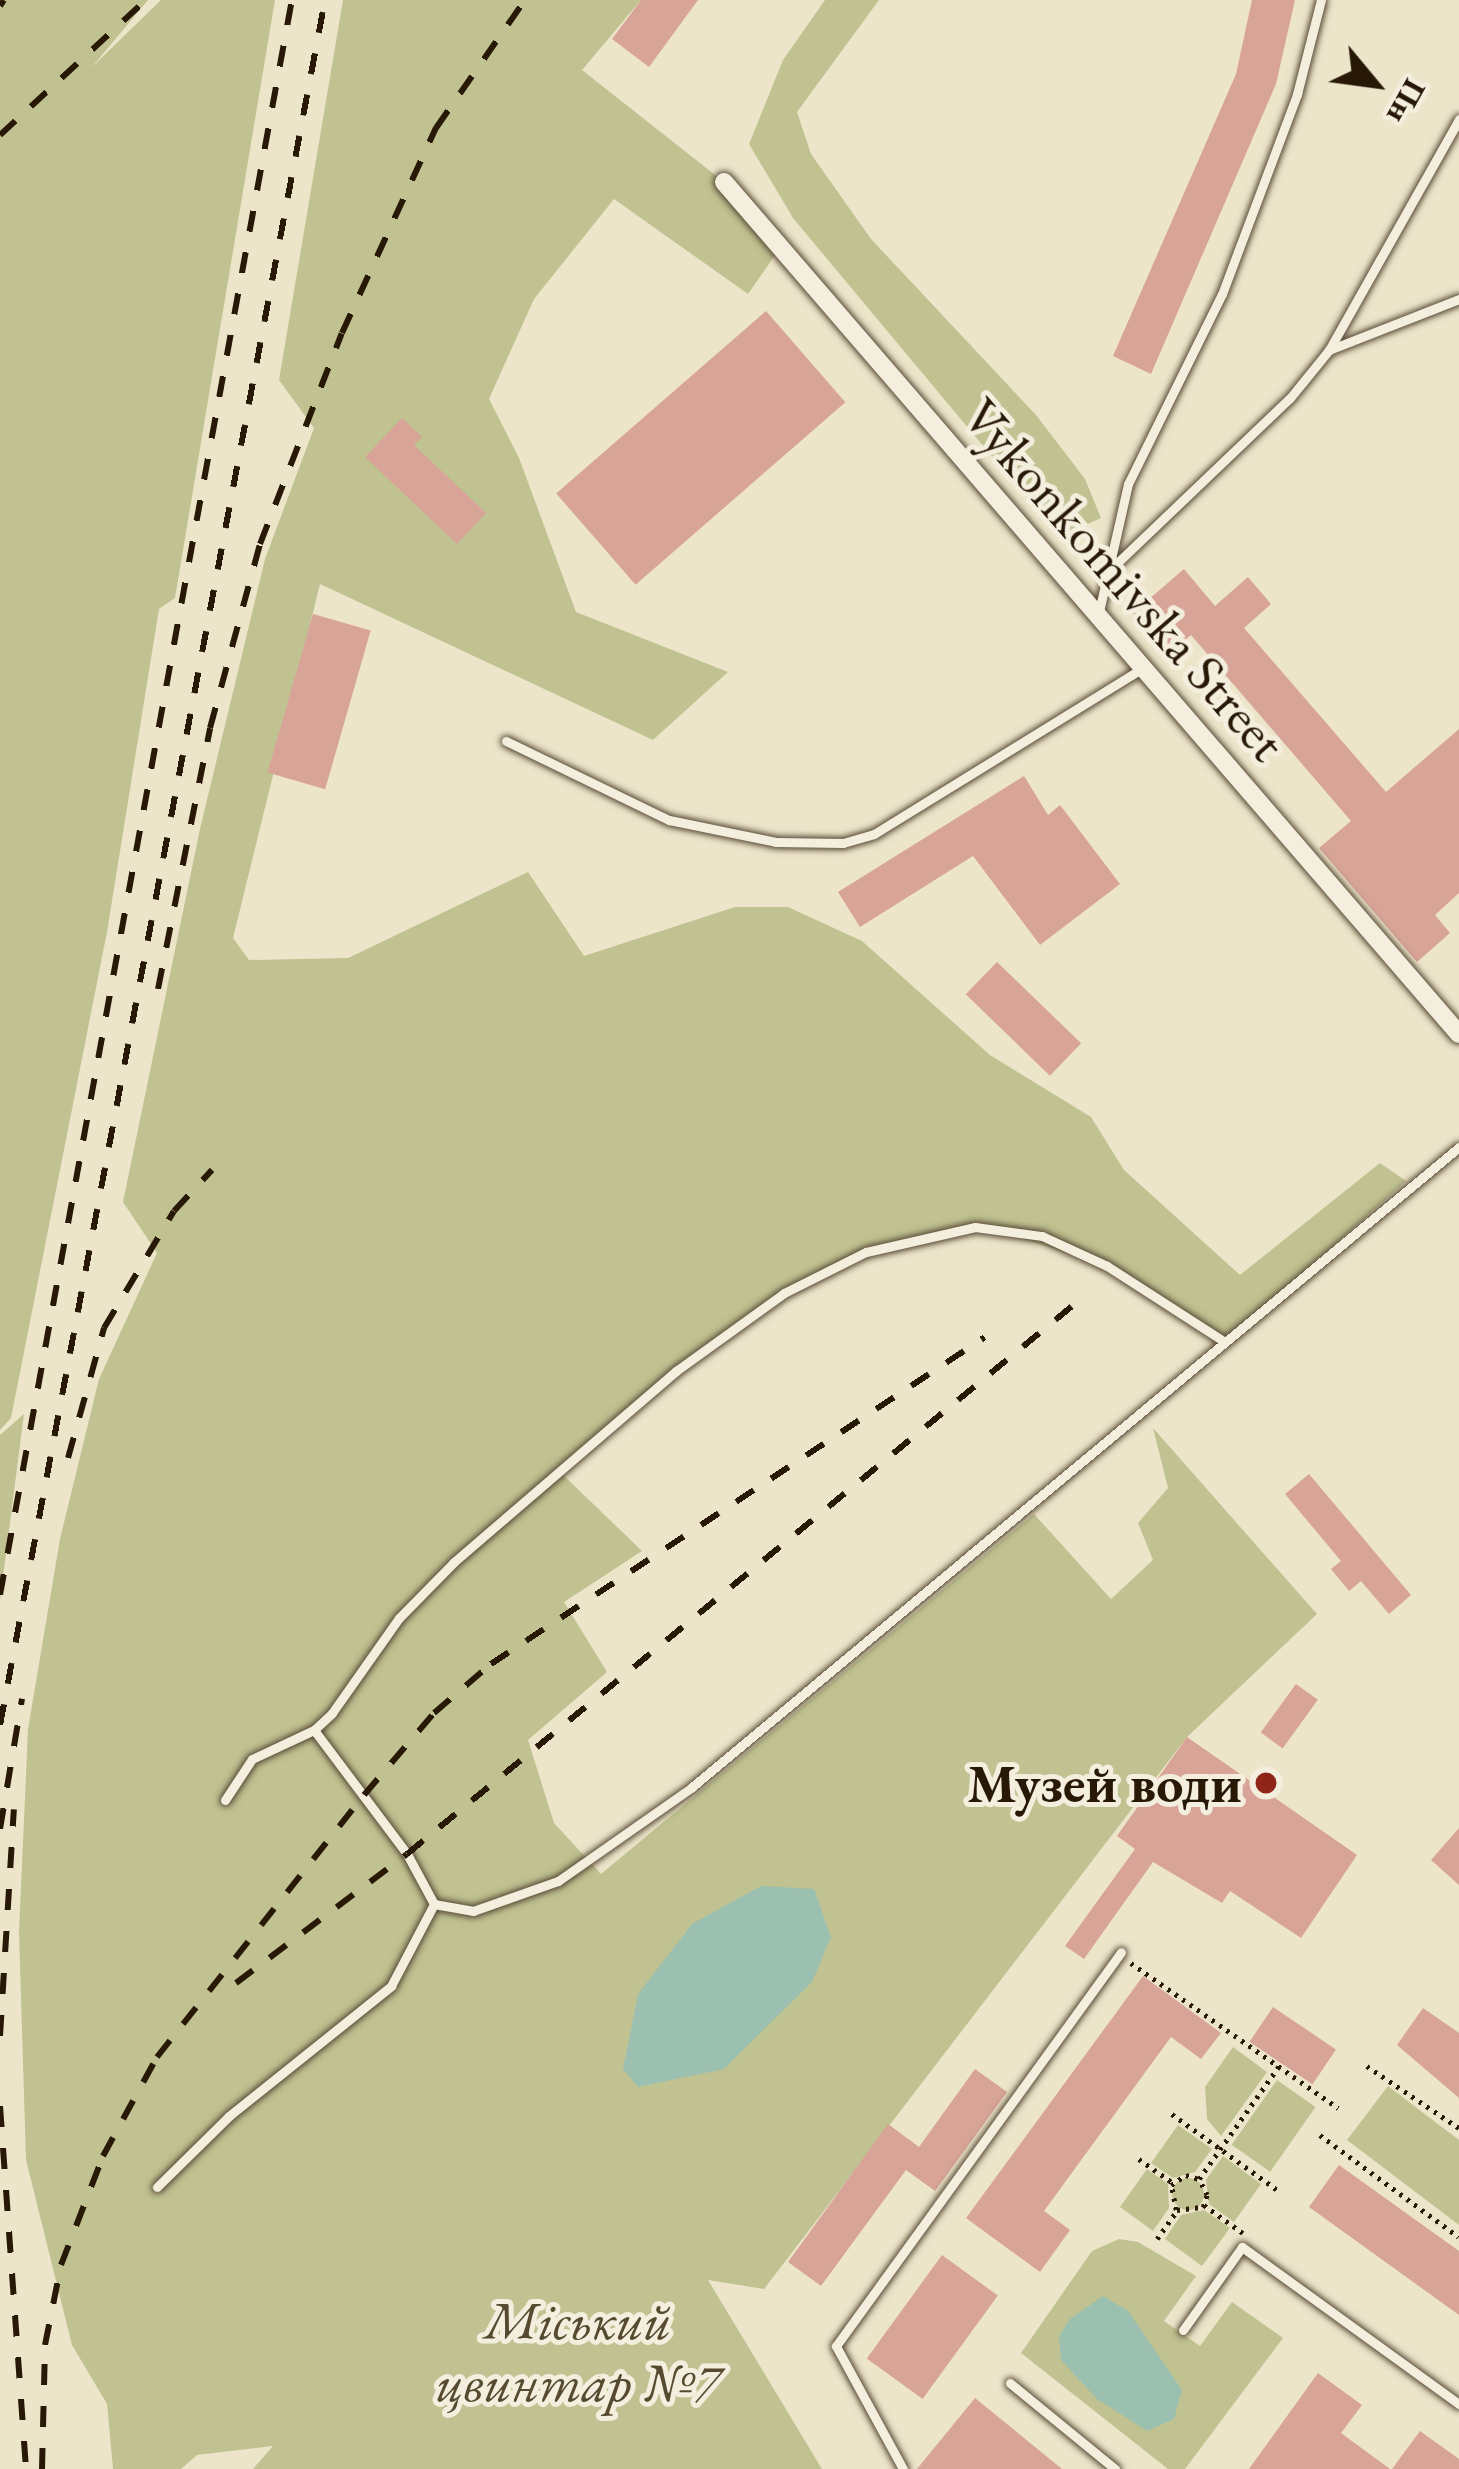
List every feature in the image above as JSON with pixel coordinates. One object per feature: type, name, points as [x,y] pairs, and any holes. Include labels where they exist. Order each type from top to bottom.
[{"type":"street","name":"Vykonkomivska Street","points":[[724,182],[1459,1034]]},
{"type":"lane","points":[[1098,616],[1116,564],[1128,484],[1222,294],[1297,94],[1321,0]]},
{"type":"lane","points":[[1116,564],[1290,398],[1329,350],[1459,119]]},
{"type":"lane","points":[[1329,350],[1459,299]]},
{"type":"lane","points":[[506,741],[669,820],[776,842],[843,843],[874,834],[1143,668]]},
{"type":"lane","points":[[434,1904],[473,1911],[558,1881],[692,1787],[1459,1147]]},
{"type":"lane","points":[[225,1800],[252,1759],[314,1730],[454,1562],[707,1345],[866,1252],[975,1227],[1042,1236],[1107,1266],[1225,1342]]},
{"type":"lane","points":[[314,1730],[407,1854],[434,1904]]},
{"type":"lane","points":[[157,2187],[229,2116],[391,1986],[434,1904]]},
{"type":"lane","points":[[903,2469],[836,2346],[1120,1954]]},
{"type":"lane","points":[[1183,2330],[1242,2247],[1459,2404]]},
{"type":"lane","points":[[1010,2384],[1115,2469]]},
{"type":"path","points":[[1120,1954],[1338,2108]]},
{"type":"path","points":[[1249,2237],[1204,2205],[1199,2179],[1279,2065]]},
{"type":"path","points":[[1367,2066],[1459,2128]]},
{"type":"path","points":[[1172,2114],[1280,2192]]},
{"type":"path","points":[[1320,2134],[1459,2237]]},
{"type":"path","points":[[1139,2158],[1173,2183],[1199,2179]]},
{"type":"path","points":[[1157,2239],[1177,2210],[1173,2183]]},
{"type":"path","points":[[1177,2210],[1192,2214],[1204,2205]]},
{"type":"green space","points":[[0,0],[148,0],[92,67],[161,0],[275,0],[175,598],[159,609],[107,932],[11,1418],[0,1430]]},
{"type":"green space","name":"Міський цвинтар №7","points":[[343,0],[641,0],[582,70],[724,182],[780,248],[748,294],[614,199],[534,299],[489,399],[519,458],[576,612],[728,672],[653,740],[320,584],[233,938],[249,960],[348,958],[528,872],[584,956],[735,907],[788,907],[862,941],[990,1055],[1091,1117],[1124,1170],[1240,1275],[1380,1163],[1406,1181],[1225,1342],[1107,1266],[995,1230],[927,1234],[824,1272],[731,1329],[559,1471],[642,1551],[564,1602],[607,1672],[528,1740],[554,1823],[601,1874],[1034,1514],[1111,1599],[1153,1560],[1138,1523],[1168,1488],[1153,1428],[1317,1614],[1187,1737],[764,2289],[708,2280],[822,2469],[253,2469],[273,2446],[197,2455],[181,2469],[113,2469],[107,2404],[72,2345],[26,2160],[19,1932],[28,1729],[60,1539],[99,1379],[157,1253],[123,1202],[200,829],[265,559],[314,428],[279,380]]},
{"type":"green space","points":[[825,0],[879,0],[797,112],[811,154],[871,239],[1036,415],[1085,479],[1101,518],[1059,537],[793,218],[749,144],[783,60]]},
{"type":"green space","points":[[24,1414],[0,1600],[0,1435]]},
{"type":"green space","points":[[1233,2047],[1267,2072],[1221,2136],[1207,2119],[1205,2087]]},
{"type":"green space","points":[[1277,2080],[1316,2107],[1270,2172],[1232,2145]]},
{"type":"green space","points":[[1388,2086],[1459,2140],[1459,2225],[1347,2140]]},
{"type":"green space","points":[[1178,2125],[1212,2149],[1195,2172],[1173,2178],[1151,2163]]},
{"type":"green space","points":[[1223,2156],[1261,2184],[1234,2222],[1209,2204],[1206,2180]]},
{"type":"green space","points":[[1147,2169],[1168,2184],[1169,2208],[1153,2231],[1120,2207]]},
{"type":"green space","points":[[1188,2178],[1200,2182],[1204,2194],[1200,2206],[1188,2210],[1176,2206],[1172,2194],[1176,2182]]},
{"type":"green space","points":[[1204,2210],[1230,2228],[1202,2266],[1165,2239],[1181,2215]]},
{"type":"green space","points":[[1119,2239],[1138,2242],[1196,2276],[1164,2321],[1200,2346],[1232,2302],[1283,2338],[1185,2469],[1168,2469],[1021,2353],[1092,2251]]},
{"type":"shaded area","points":[[761,1886],[814,1889],[831,1937],[812,1982],[724,2069],[638,2087],[623,2069],[638,1994],[692,1924]]},
{"type":"shaded area","points":[[1103,2296],[1128,2311],[1182,2390],[1174,2419],[1147,2431],[1097,2399],[1061,2360],[1059,2336],[1070,2319]]},
{"type":"building","points":[[641,0],[698,0],[649,67],[612,39]]},
{"type":"building","points":[[1252,0],[1295,0],[1276,84],[1151,374],[1113,356],[1236,74]]},
{"type":"building","points":[[766,311],[845,402],[636,585],[556,493]]},
{"type":"building","points":[[402,418],[422,437],[414,445],[486,513],[457,544],[365,457]]},
{"type":"building","points":[[1184,569],[1215,606],[1248,577],[1271,604],[1244,628],[1386,792],[1459,729],[1459,893],[1435,915],[1450,933],[1417,962],[1319,848],[1351,821],[1191,635],[1169,655],[1133,613]]},
{"type":"building","points":[[313,614],[371,631],[325,789],[268,773]]},
{"type":"building","points":[[1024,776],[1048,815],[1060,805],[1120,884],[1040,945],[973,856],[860,927],[838,892]]},
{"type":"building","points":[[997,962],[1081,1043],[1050,1076],[966,994]]},
{"type":"building","points":[[1309,1474],[1411,1595],[1389,1614],[1361,1581],[1349,1591],[1331,1569],[1341,1561],[1285,1494]]},
{"type":"building","points":[[1296,1684],[1318,1700],[1283,1748],[1261,1733]]},
{"type":"building","points":[[1187,1737],[1357,1855],[1301,1938],[1230,1891],[1222,1903],[1153,1862],[1084,1959],[1065,1946],[1135,1849],[1117,1836]]},
{"type":"building","points":[[1459,1828],[1459,1885],[1431,1860]]},
{"type":"building","points":[[1143,1976],[1221,2033],[1201,2059],[1171,2037],[1044,2211],[1070,2230],[1040,2272],[966,2218]]},
{"type":"building","points":[[1273,2007],[1336,2049],[1313,2084],[1250,2042]]},
{"type":"building","points":[[1423,2008],[1459,2033],[1459,2098],[1397,2045]]},
{"type":"building","points":[[975,2069],[1007,2092],[935,2191],[906,2170],[821,2286],[788,2262],[888,2124],[919,2147]]},
{"type":"building","points":[[1339,2165],[1459,2251],[1459,2315],[1309,2207]]},
{"type":"building","points":[[942,2255],[998,2296],[923,2399],[867,2359]]},
{"type":"building","points":[[1318,2373],[1362,2405],[1341,2433],[1390,2469],[1249,2469]]},
{"type":"building","points":[[975,2398],[1062,2469],[917,2469]]},
{"type":"building","points":[[1420,2431],[1459,2459],[1459,2469],[1392,2469]]},
{"type":"railway","points":[[0,6],[4,0]]},
{"type":"railway","points":[[0,135],[146,0]]},
{"type":"railway","points":[[0,1595],[292,0]]},
{"type":"railway","points":[[0,1725],[325,0]]},
{"type":"railway","points":[[158,989],[210,728],[260,544],[342,333],[436,128],[525,0]]},
{"type":"railway","points":[[68,1458],[104,1328],[174,1211],[212,1170]]},
{"type":"railway","points":[[236,1983],[407,1854],[1077,1302]]},
{"type":"railway","points":[[42,2469],[45,2345],[61,2265],[103,2156],[157,2057],[364,1795],[434,1713],[491,1664],[985,1337]]},
{"type":"railway","points":[[0,1829],[22,1699]]},
{"type":"railway","points":[[0,2036],[14,1809]]},
{"type":"railway","points":[[0,2106],[26,2469]]},
{"type":"place","name":"Музей води","points":[[1266,1783]]}]
